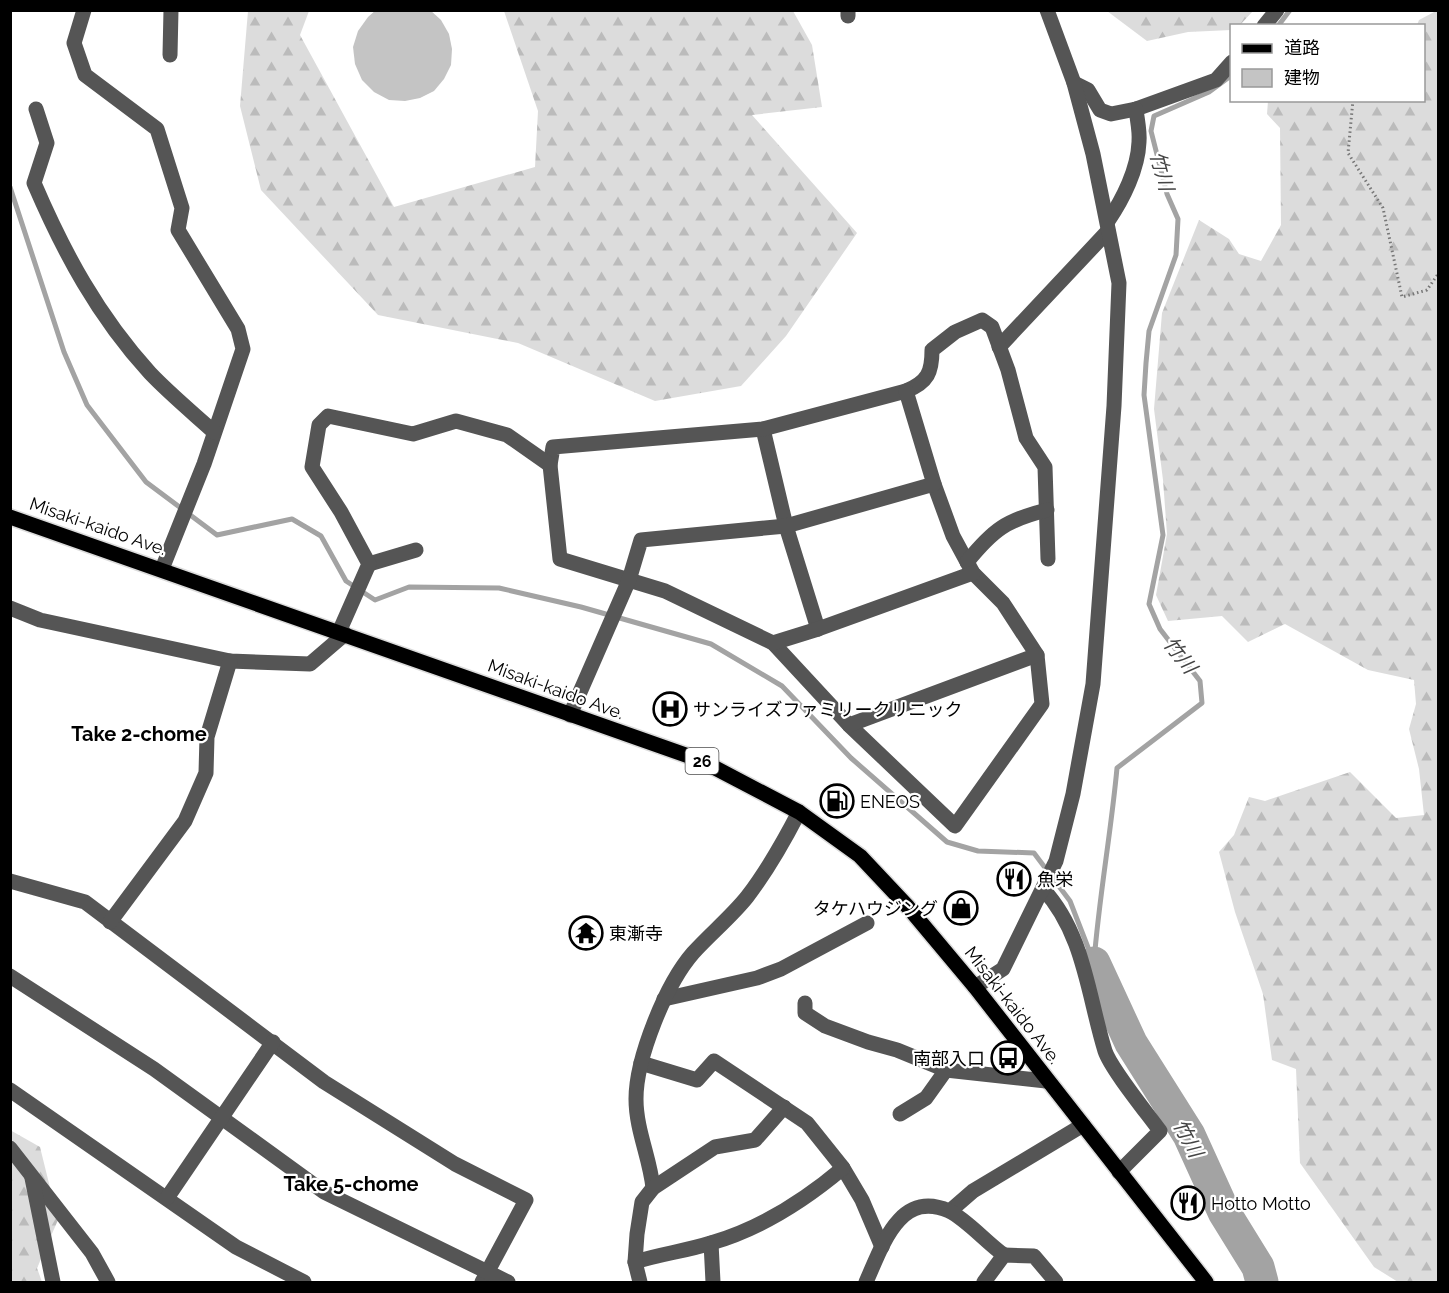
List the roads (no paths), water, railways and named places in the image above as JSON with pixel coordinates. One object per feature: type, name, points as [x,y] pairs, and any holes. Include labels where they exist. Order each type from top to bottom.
[{"type":"main road","name":"Misaki-kaido Ave.","points":[[10,517],[700,760],[799,812],[860,856],[908,907],[975,987],[1206,1282]]},
{"type":"street","points":[[84,10],[74,43],[85,75],[157,129],[182,208],[178,230],[237,329],[243,349],[204,464],[162,569]]},
{"type":"street","points":[[170,55],[171,10]]},
{"type":"street","points":[[975,987],[1003,969],[1056,861],[1073,794],[1092,684],[1114,406],[1119,283],[1074,83],[1047,10]]},
{"type":"street","points":[[1266,24],[1277,10]]},
{"type":"street","points":[[1074,83],[1088,90],[1100,110],[1111,114],[1136,109],[1216,80],[1230,64]]},
{"type":"street","points":[[36,109],[47,143],[34,183],[61,245],[116,332],[151,374],[214,432]]},
{"type":"street","points":[[999,347],[1108,226],[1122,201],[1136,160],[1140,141],[1136,109]]},
{"type":"street","points":[[906,391],[934,484],[953,536],[970,568],[1003,603],[1037,655],[1042,704],[955,826],[849,724],[773,643],[665,591],[560,559],[550,465],[553,447],[763,429],[906,391],[920,385],[932,368],[932,350],[956,332],[982,320],[992,327],[1026,438],[1046,468],[1048,559]]},
{"type":"street","points":[[10,608],[40,620],[230,661],[310,664],[342,633],[369,564],[341,512],[312,467],[319,424],[328,416],[413,434],[456,422],[507,435],[550,465]]},
{"type":"street","points":[[763,429],[786,526],[818,629]]},
{"type":"street","points":[[570,715],[610,627],[629,580],[641,540],[786,526],[934,484]]},
{"type":"street","points":[[773,643],[818,629],[970,568],[989,535],[1019,517],[1047,510]]},
{"type":"street","points":[[369,564],[416,550]]},
{"type":"street","points":[[849,724],[1037,655]]},
{"type":"street","points":[[110,922],[185,820],[206,773],[207,738],[230,661]]},
{"type":"street","points":[[653,1188],[639,1134],[636,1098],[644,1047],[659,1018],[664,999],[692,955],[746,898],[780,849],[799,812]]},
{"type":"street","points":[[10,881],[85,902],[324,1082],[455,1164],[526,1200],[484,1278]]},
{"type":"street","points":[[1043,889],[1056,903],[1080,957],[1106,1053],[1160,1131],[1119,1172]]},
{"type":"street","points":[[664,999],[757,978],[781,969],[867,923]]},
{"type":"street","points":[[10,976],[154,1069],[324,1192],[484,1278],[508,1282]]},
{"type":"street","points":[[805,1003],[805,1013],[825,1026],[897,1050],[946,1070],[1046,1080]]},
{"type":"street","points":[[167,1198],[224,1118],[273,1042]]},
{"type":"street","points":[[641,1063],[698,1080],[714,1060],[807,1123],[843,1168],[862,1200],[882,1247]]},
{"type":"street","points":[[900,1114],[926,1098],[946,1070]]},
{"type":"street","points":[[10,1090],[236,1247],[304,1282]]},
{"type":"street","points":[[640,1282],[635,1262],[642,1202],[653,1188],[715,1147],[755,1140],[784,1107]]},
{"type":"street","points":[[950,1211],[973,1191],[1083,1125]]},
{"type":"street","points":[[10,1148],[92,1252],[108,1282]]},
{"type":"street","points":[[635,1262],[711,1243],[774,1216],[813,1193],[843,1168]]},
{"type":"street","points":[[31,1175],[53,1282]]},
{"type":"street","points":[[866,1282],[882,1247],[903,1213],[924,1205],[950,1211],[1004,1255],[1034,1256],[1056,1282]]},
{"type":"street","points":[[711,1243],[713,1282]]},
{"type":"street","points":[[984,1282],[1004,1255]]},
{"type":"waterway","name":"竹川","points":[[1280,24],[1290,10]]},
{"type":"waterway","name":"竹川","points":[[1094,962],[1117,768],[1202,703],[1200,681],[1160,629],[1149,604],[1163,535],[1144,395],[1146,363],[1149,331],[1176,255],[1178,219],[1167,194],[1151,131],[1154,116],[1209,92],[1230,76]]},
{"type":"waterway","points":[[10,187],[64,352],[87,405],[146,482],[217,535],[292,519],[321,536],[346,581],[375,600],[409,587],[499,588],[581,607],[711,644],[782,686],[851,758],[947,842],[978,851],[1034,853],[1070,901],[1094,963]]},
{"type":"waterway","name":"竹川","points":[[1094,963],[1131,1043],[1189,1135],[1224,1212],[1258,1267],[1262,1282]]},
{"type":"place","name":"サンライズファミリークリニック","points":[[670,709]]},
{"type":"place","name":"ENEOS","points":[[837,801]]},
{"type":"place","name":"魚栄","points":[[1014,879]]},
{"type":"place","name":"タケハウジング","points":[[961,908]]},
{"type":"place","name":"東漸寺","points":[[586,933]]},
{"type":"place","name":"南部入口","points":[[1008,1058]]},
{"type":"place","name":"Hotto Motto","points":[[1188,1203]]},
{"type":"district","name":"Take 2-chome","points":[[139,734]]},
{"type":"district","name":"Take 5-chome","points":[[351,1184]]}]
